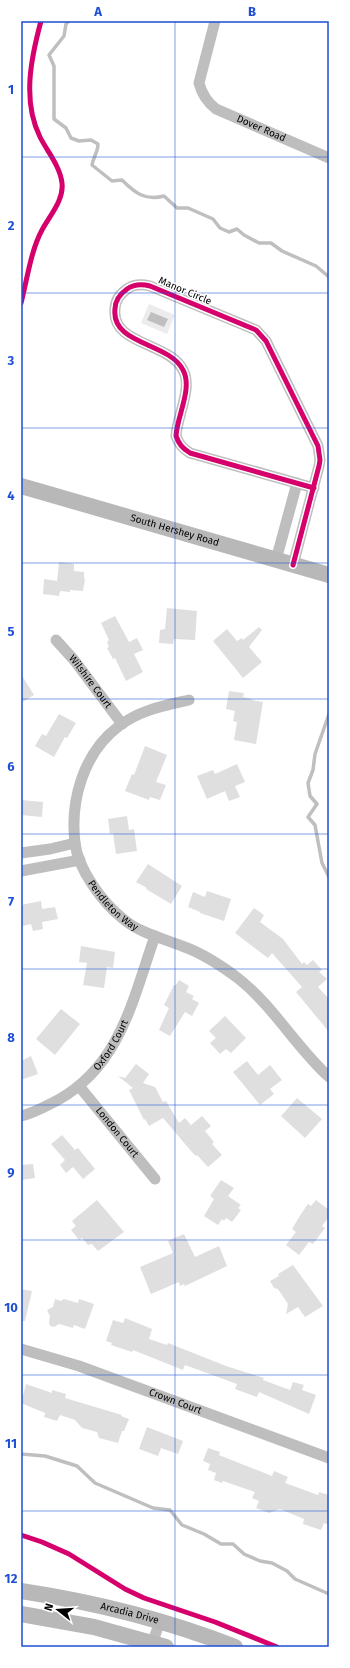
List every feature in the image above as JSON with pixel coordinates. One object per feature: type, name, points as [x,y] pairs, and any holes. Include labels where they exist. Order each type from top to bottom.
[{"type":"street","name":"Dover Road","points":[[216,21],[199,83],[201,91],[210,104],[216,109],[329,158]]},
{"type":"street","name":"Manor Circle","points":[[293,565],[314,488],[320,460],[318,446],[264,337],[256,330],[150,286],[136,285],[123,292],[115,304],[115,319],[118,326],[128,335],[172,356],[183,370],[186,388],[176,436],[178,443],[183,449],[190,453],[314,488]]},
{"type":"street","points":[[276,560],[297,483]]},
{"type":"street","name":"South Hershey Road","points":[[21,486],[329,575]]},
{"type":"street","name":"Wilshire Court","points":[[56,640],[74,660],[122,724]]},
{"type":"street","name":"Pendleton Way","points":[[189,700],[152,708],[122,724],[99,747],[83,775],[74,815],[75,843],[80,860],[93,885],[108,905],[123,919],[134,927],[184,946],[204,956],[239,979],[263,1000],[305,1052],[329,1077]]},
{"type":"street","points":[[21,853],[75,843]]},
{"type":"street","points":[[21,871],[80,860]]},
{"type":"street","name":"Oxford Court","points":[[21,1116],[47,1106],[79,1086],[91,1075],[116,1042],[126,1021],[155,936]]},
{"type":"street","name":"London Court","points":[[79,1086],[155,1179]]},
{"type":"street","name":"Crown Court","points":[[21,1349],[79,1366],[329,1458]]},
{"type":"street","name":"Arcadia Drive","points":[[21,1591],[103,1606],[160,1621],[235,1647]]},
{"type":"street","points":[[21,1614],[94,1628],[157,1646],[160,1621]]},
{"type":"shaded area","points":[[149,304],[175,315],[167,334],[141,323]]},
{"type":"shaded area","points":[[151,312],[168,319],[164,327],[147,320]]},
{"type":"building","points":[[59,562],[74,564],[74,571],[84,572],[85,579],[83,591],[60,591],[59,596],[43,594],[44,579],[57,581]]},
{"type":"building","points":[[167,608],[197,611],[195,640],[174,639],[173,644],[159,643],[160,630],[165,629]]},
{"type":"building","points":[[115,616],[129,642],[137,638],[143,650],[134,654],[143,672],[126,681],[115,658],[113,659],[107,648],[109,647],[107,642],[109,640],[101,623]]},
{"type":"building","points":[[259,627],[262,630],[249,647],[262,662],[243,678],[213,641],[227,629],[237,641],[242,638],[243,640]]},
{"type":"building","points":[[21,674],[34,695],[21,703]]},
{"type":"building","points":[[229,691],[244,693],[243,697],[263,702],[256,744],[234,740],[237,722],[233,721],[235,711],[226,709]]},
{"type":"building","points":[[59,714],[76,723],[67,738],[65,737],[54,757],[35,746],[42,734],[46,736]]},
{"type":"building","points":[[145,746],[167,755],[156,782],[166,785],[160,800],[150,797],[149,800],[125,791],[132,774],[134,775]]},
{"type":"building","points":[[237,764],[245,782],[235,786],[240,797],[229,801],[225,791],[207,799],[197,776],[213,770],[215,774]]},
{"type":"building","points":[[21,800],[43,802],[42,817],[21,815]]},
{"type":"building","points":[[127,816],[129,830],[134,829],[137,851],[116,854],[113,833],[110,834],[108,819]]},
{"type":"building","points":[[148,864],[182,886],[171,904],[136,882]]},
{"type":"building","points":[[207,891],[231,899],[224,921],[200,913],[188,907],[193,892],[205,897]]},
{"type":"building","points":[[41,901],[42,909],[55,907],[58,919],[42,922],[43,929],[33,931],[31,924],[22,926],[21,905]]},
{"type":"building","points":[[254,908],[264,915],[260,922],[283,939],[302,964],[304,962],[307,965],[313,960],[322,970],[319,972],[327,979],[318,987],[329,999],[329,1032],[296,992],[302,987],[272,953],[268,958],[235,933]]},
{"type":"building","points":[[81,946],[115,952],[113,968],[107,967],[104,988],[83,985],[87,963],[79,962]]},
{"type":"building","points":[[179,980],[189,986],[186,992],[194,996],[192,999],[199,1003],[192,1016],[185,1012],[170,1036],[159,1030],[169,1008],[164,1005],[174,985],[176,985]]},
{"type":"building","points":[[61,1009],[80,1024],[55,1055],[36,1039]]},
{"type":"building","points":[[225,1016],[246,1038],[231,1053],[226,1049],[220,1054],[210,1043],[216,1038],[209,1031]]},
{"type":"building","points":[[31,1056],[38,1074],[21,1080],[21,1061]]},
{"type":"building","points":[[247,1061],[258,1075],[270,1065],[282,1080],[270,1089],[274,1094],[260,1105],[233,1072]]},
{"type":"building","points":[[136,1064],[149,1074],[143,1083],[155,1087],[163,1102],[166,1101],[179,1123],[185,1118],[191,1125],[202,1116],[211,1126],[205,1131],[214,1142],[212,1144],[222,1155],[208,1167],[191,1151],[163,1118],[149,1126],[145,1119],[144,1120],[129,1090],[133,1088],[118,1076],[125,1078]]},
{"type":"building","points":[[297,1098],[322,1119],[305,1138],[281,1116]]},
{"type":"building","points":[[62,1135],[75,1150],[78,1148],[95,1169],[83,1179],[73,1167],[66,1173],[60,1165],[65,1160],[51,1144]]},
{"type":"building","points":[[33,1164],[35,1178],[21,1180],[21,1165]]},
{"type":"building","points":[[221,1180],[234,1188],[228,1196],[241,1205],[238,1208],[241,1210],[232,1222],[226,1218],[224,1221],[222,1219],[218,1225],[204,1216],[214,1199],[210,1196]]},
{"type":"building","points":[[97,1200],[124,1232],[98,1251],[92,1244],[88,1245],[82,1238],[79,1240],[71,1230],[76,1226],[72,1221]]},
{"type":"building","points":[[316,1200],[329,1210],[329,1217],[322,1226],[325,1228],[313,1244],[309,1242],[299,1255],[286,1245],[296,1232],[292,1229],[301,1214],[308,1204],[311,1206]]},
{"type":"building","points":[[184,1234],[195,1257],[219,1246],[227,1266],[185,1286],[184,1284],[180,1286],[179,1282],[151,1294],[140,1267],[173,1253],[168,1241]]},
{"type":"building","points":[[293,1265],[323,1306],[305,1317],[298,1307],[286,1314],[288,1304],[278,1289],[274,1288],[270,1281]]},
{"type":"building","points":[[21,1289],[32,1291],[25,1321],[21,1321]]},
{"type":"building","points":[[55,1299],[61,1301],[64,1299],[78,1303],[79,1299],[94,1304],[85,1329],[74,1325],[73,1328],[59,1324],[54,1327],[50,1326],[50,1316],[47,1310],[53,1307]]},
{"type":"building","points":[[125,1318],[152,1329],[149,1339],[167,1345],[168,1343],[226,1366],[264,1378],[263,1380],[290,1390],[293,1382],[304,1385],[302,1390],[316,1395],[309,1414],[259,1392],[257,1397],[235,1389],[237,1384],[185,1365],[183,1370],[133,1350],[132,1352],[111,1345],[112,1343],[106,1341],[113,1320],[123,1323]]},
{"type":"building","points":[[26,1384],[52,1393],[52,1390],[66,1394],[65,1398],[122,1415],[121,1416],[129,1419],[124,1431],[122,1431],[118,1443],[99,1438],[97,1432],[82,1428],[75,1420],[60,1415],[57,1421],[44,1417],[45,1413],[21,1403]]},
{"type":"building","points":[[147,1427],[183,1441],[178,1454],[161,1448],[158,1456],[139,1449]]},
{"type":"building","points":[[208,1448],[220,1452],[219,1455],[272,1476],[274,1471],[288,1477],[285,1483],[318,1495],[319,1492],[329,1495],[329,1525],[324,1523],[321,1530],[303,1524],[304,1519],[280,1509],[269,1513],[256,1508],[259,1501],[252,1498],[255,1492],[223,1481],[222,1483],[214,1480],[216,1473],[208,1470],[210,1464],[203,1461]]},
{"type":"waterway","points":[[69,21],[66,24],[64,36],[49,55],[54,66],[54,119],[66,128],[71,138],[79,141],[91,140],[98,144],[92,165],[112,181],[122,180],[131,189],[141,195],[146,197],[164,196],[177,208],[188,208],[213,219],[220,228],[229,232],[237,229],[244,235],[259,243],[271,243],[282,251],[316,266],[329,277]]},
{"type":"waterway","points":[[329,714],[315,754],[313,770],[308,783],[310,796],[317,804],[308,817],[315,825],[322,863],[329,877]]},
{"type":"waterway","points":[[21,1454],[45,1456],[77,1466],[95,1483],[153,1508],[170,1510],[182,1525],[204,1534],[221,1544],[233,1544],[244,1554],[260,1561],[272,1563],[287,1571],[295,1579],[329,1594]]},
{"type":"cycle path","points":[[21,303],[38,238],[59,201],[62,189],[59,171],[40,137],[34,123],[31,109],[30,79],[34,50],[41,21]]},
{"type":"cycle path","points":[[293,565],[319,466],[320,460],[318,446],[266,341],[256,330],[150,286],[135,285],[122,293],[115,306],[116,321],[122,330],[131,337],[166,354],[176,361],[186,377],[184,402],[176,436],[183,448],[190,453],[314,488]]},
{"type":"cycle path","points":[[21,1535],[42,1542],[69,1554],[125,1589],[144,1598],[215,1622],[277,1647]]}]
